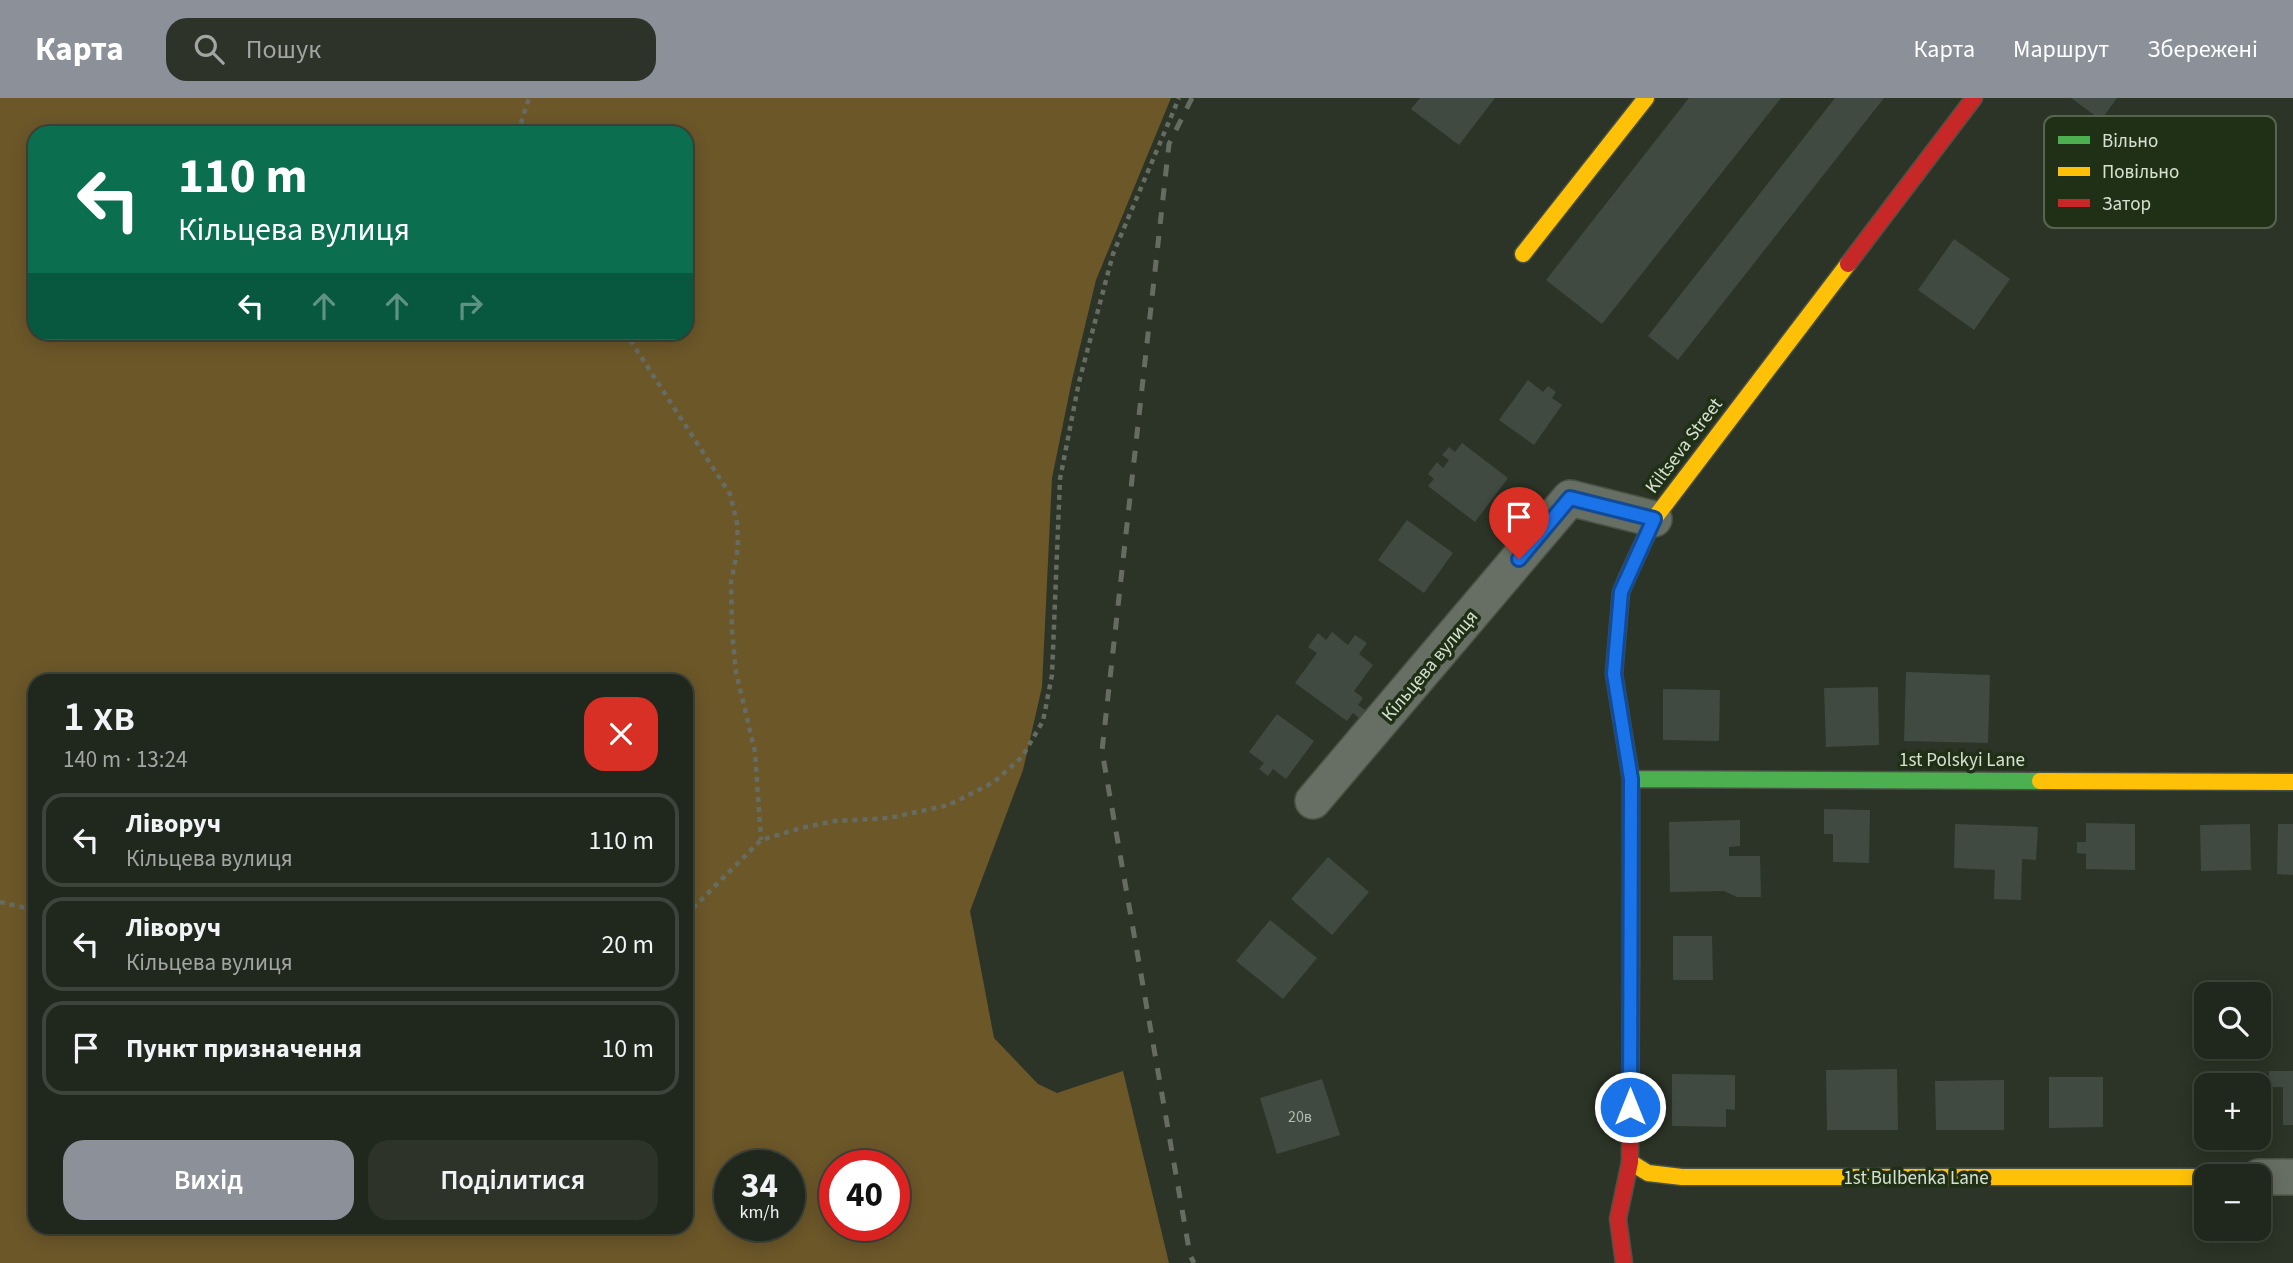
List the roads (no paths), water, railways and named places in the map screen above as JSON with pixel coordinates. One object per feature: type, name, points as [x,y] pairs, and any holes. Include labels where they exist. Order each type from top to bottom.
[{"type":"street","points":[[1523,254],[1646,98]]},
{"type":"street","name":"Kiltseva Street","points":[[1624,1263],[1618,1219],[1630,1162],[1631,779],[1614,674],[1621,592],[1654,519],[1973,98]]},
{"type":"street","name":"Кільцева вулиця","points":[[1314,802],[1570,498],[1654,519]]},
{"type":"street","name":"1st Polskyi Lane","points":[[1631,779],[2293,782]]},
{"type":"street","name":"1st Bulbenka Lane","points":[[1630,1162],[1637,1170],[1655,1175],[1716,1177],[2194,1177]]},
{"type":"street","points":[[2271,1177],[2293,1177]]},
{"type":"railway","points":[[1192,98],[1169,144],[1102,751],[1190,1255],[1194,1263]]}]
